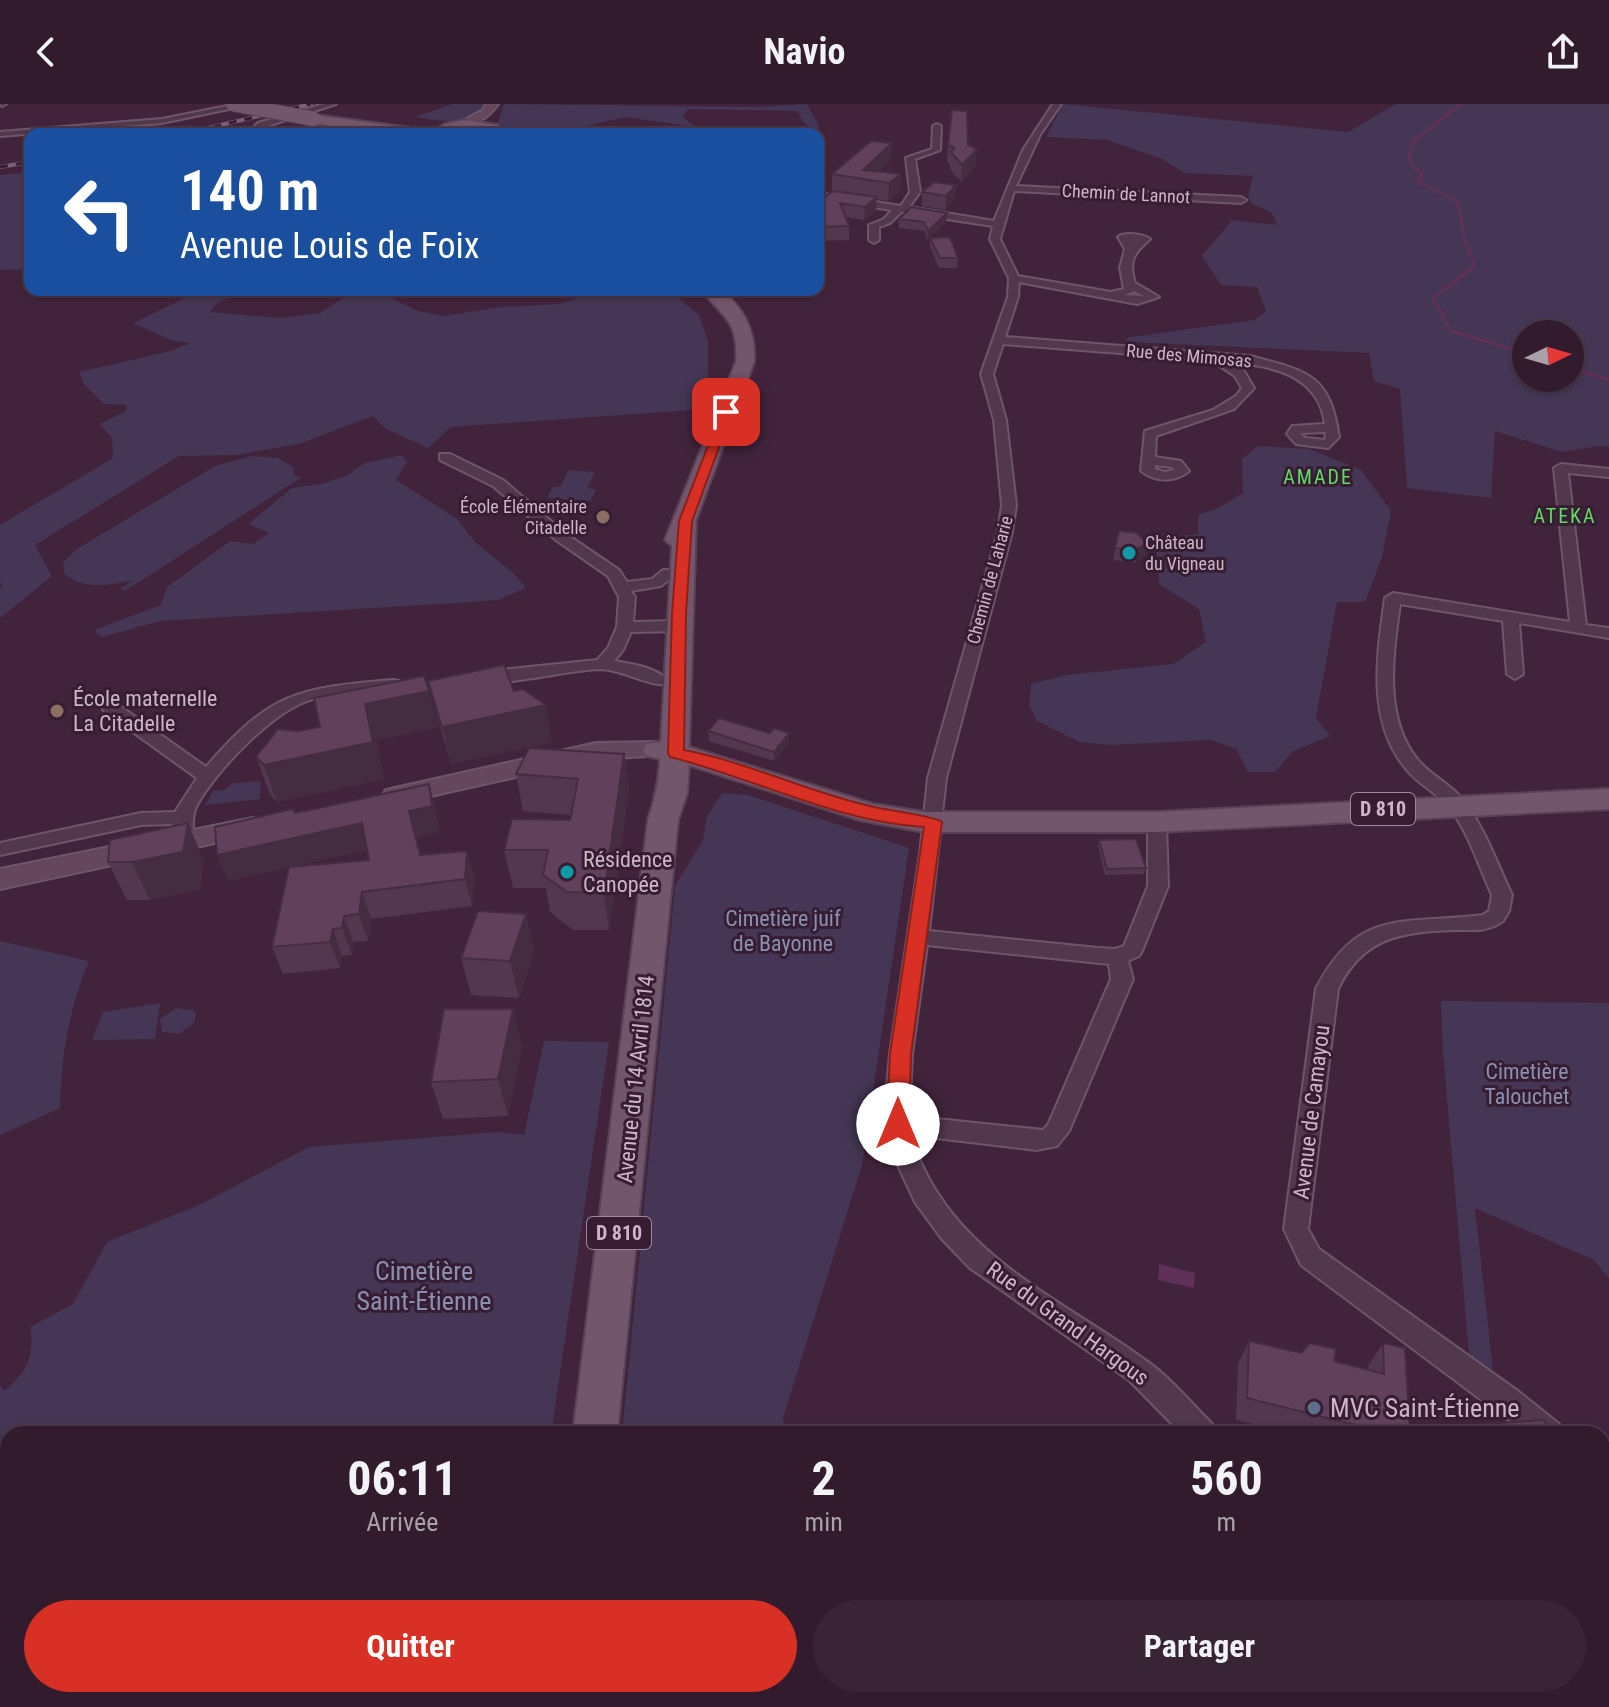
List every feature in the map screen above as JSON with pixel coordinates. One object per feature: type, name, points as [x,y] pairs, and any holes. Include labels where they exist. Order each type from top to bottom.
[{"type":"main road","points":[[233,104],[384,128]]},
{"type":"main road","points":[[452,128],[490,119]]},
{"type":"main road","points":[[666,762],[670,626],[668,573],[745,362],[747,346],[740,321],[716,296]]},
{"type":"main road","points":[[666,762],[660,680],[685,521]]},
{"type":"main road","points":[[376,800],[572,757],[666,762]]},
{"type":"main road","name":"D 810","points":[[666,762],[881,832],[1128,829],[1157,822],[1609,799]]},
{"type":"main road","name":"Avenue du 14 Avril 1814","points":[[596,1426],[663,820],[654,793],[666,762]]},
{"type":"main road","points":[[0,879],[182,830],[280,821]]},
{"type":"street","points":[[75,128],[162,121],[249,104]]},
{"type":"street","points":[[258,128],[332,104]]},
{"type":"street","points":[[1057,104],[1047,115],[1010,188],[995,239],[1014,278],[1137,301],[1154,297],[1130,285]]},
{"type":"street","points":[[874,240],[874,225],[887,221],[915,192],[910,158],[936,150],[937,126]]},
{"type":"street","points":[[0,134],[24,132]]},
{"type":"street","name":"Chemin de Lannot","points":[[1010,188],[1241,200]]},
{"type":"street","points":[[824,197],[998,224]]},
{"type":"street","points":[[1111,295],[1129,291],[1125,268],[1130,249]]},
{"type":"street","name":"Chemin de Laharie","points":[[932,830],[937,778],[1005,532],[1009,505],[1000,420],[987,374],[1013,297],[1014,278]]},
{"type":"street","name":"Rue des Mimosas","points":[[998,340],[1106,354],[1250,360],[1286,370],[1313,384],[1326,399],[1331,428]]},
{"type":"street","points":[[1148,460],[1150,434],[1165,425],[1225,410],[1241,402],[1248,388],[1240,374],[1210,356]]},
{"type":"street","points":[[445,457],[498,483],[561,537],[606,565],[624,587],[627,606],[625,627],[615,650],[602,664]]},
{"type":"street","points":[[1579,628],[1561,468],[1609,473]]},
{"type":"street","points":[[624,587],[656,583],[668,573]]},
{"type":"street","points":[[1457,805],[1410,764],[1397,744],[1390,722],[1388,648],[1393,598],[1609,633]]},
{"type":"street","points":[[1511,616],[1515,674]]},
{"type":"street","points":[[625,627],[670,626]]},
{"type":"street","points":[[464,678],[602,664],[637,670],[660,680]]},
{"type":"street","points":[[0,849],[141,819],[182,830],[209,778],[245,735],[276,708],[323,692],[403,684]]},
{"type":"street","points":[[111,708],[209,778]]},
{"type":"street","name":"Avenue de Camayou","points":[[1457,805],[1502,895],[1501,908],[1495,918],[1480,923],[1422,925],[1362,940],[1334,970],[1327,989],[1296,1229],[1310,1257],[1539,1426]]},
{"type":"street","points":[[917,937],[1116,957],[1132,951],[1158,886],[1157,822]]},
{"type":"street","name":"Rue du Grand Hargous","points":[[932,830],[901,1054],[898,1124],[905,1160],[924,1195],[951,1231],[979,1260],[1139,1371],[1194,1426]]},
{"type":"street","points":[[898,1124],[1049,1139],[1057,1131],[1122,979],[1122,969],[1116,957]]},
{"type":"green space","points":[[452,104],[486,104],[472,120],[415,117]]},
{"type":"green space","points":[[504,104],[762,107],[807,104],[820,128],[811,128],[802,121],[798,111],[688,109],[683,117],[695,127],[625,117],[576,128],[503,128],[498,123]]},
{"type":"green space","points":[[1063,104],[1348,132],[1396,104],[1609,104],[1609,447],[1562,452],[1495,431],[1491,498],[1407,488],[1400,389],[1374,381],[1369,353],[1128,342],[1125,338],[1254,320],[1266,311],[1257,287],[1221,285],[1202,256],[1232,220],[1277,225],[1272,213],[1251,203],[1248,196],[1253,176],[1184,173],[1162,159],[1107,140],[1046,137]]},
{"type":"green space","points":[[24,173],[24,269],[0,270],[0,175]]},
{"type":"green space","points":[[189,296],[232,296],[216,304],[210,312],[279,318],[320,313],[346,296],[386,296],[418,311],[443,316],[501,307],[559,304],[584,296],[675,296],[699,315],[708,341],[708,390],[692,410],[451,427],[428,448],[386,429],[373,416],[299,444],[236,455],[179,456],[35,545],[52,576],[0,618],[0,588],[3,585],[0,583],[0,525],[113,458],[112,438],[100,424],[126,411],[126,405],[104,404],[84,384],[79,372],[171,351],[190,343],[173,341],[133,323]]},
{"type":"green space","points":[[1258,446],[1309,449],[1361,470],[1391,511],[1382,557],[1365,602],[1337,602],[1316,718],[1330,736],[1292,752],[1275,772],[1248,772],[1236,749],[1211,740],[1111,745],[1079,742],[1037,721],[1029,705],[1031,684],[1067,675],[1173,664],[1206,642],[1199,609],[1159,584],[1156,539],[1198,534],[1198,515],[1219,508],[1243,493],[1242,459]]},
{"type":"green space","points":[[402,455],[407,462],[396,480],[456,518],[475,542],[513,573],[526,588],[497,600],[160,621],[102,637],[94,630],[161,605],[167,587],[230,541],[253,544],[269,533],[248,524],[292,488],[321,484],[346,476],[365,463]]},
{"type":"green space","points":[[252,456],[278,458],[293,467],[294,476],[302,477],[125,591],[120,589],[133,580],[107,585],[88,584],[71,579],[64,573],[63,563],[77,549],[215,466]]},
{"type":"green space","points":[[569,470],[595,472],[587,488],[596,490],[591,501],[547,498],[553,487],[560,487]]},
{"type":"green space","points":[[261,781],[260,799],[205,805],[213,791],[224,790],[233,783]]},
{"type":"green space","name":"Cimetière juif de Bayonne","points":[[722,793],[748,795],[909,848],[862,1165],[783,1418],[784,1426],[623,1426],[675,886],[703,840],[707,817]]},
{"type":"green space","points":[[0,941],[89,961],[67,1033],[60,1108],[0,1135]]},
{"type":"green space","name":"Cimetière Talouchet","points":[[1441,1001],[1609,1003],[1609,1279],[1594,1260],[1475,1208],[1493,1370],[1469,1354]]},
{"type":"green space","points":[[160,1003],[155,1039],[92,1040],[103,1012]]},
{"type":"green space","points":[[176,1008],[193,1010],[196,1014],[194,1023],[179,1034],[162,1032],[160,1019]]},
{"type":"green space","name":"Cimetière Saint-Étienne","points":[[544,1041],[609,1042],[552,1426],[0,1426],[0,1386],[5,1391],[28,1363],[30,1327],[73,1304],[107,1242],[199,1205],[309,1147],[498,1132],[524,1135]]},
{"type":"shaded area","points":[[1159,1264],[1195,1273],[1194,1288],[1158,1280]]},
{"type":"building","points":[[952,110],[967,111],[968,145],[977,149],[962,165],[951,152],[955,148],[948,145]]},
{"type":"building","points":[[871,141],[892,143],[863,170],[901,174],[889,183],[832,174]]},
{"type":"building","points":[[934,182],[956,185],[946,196],[922,192]]},
{"type":"building","points":[[833,191],[877,197],[865,207],[840,203],[849,226],[824,227],[824,198]]},
{"type":"building","points":[[911,207],[947,213],[928,231],[924,222],[899,219]]},
{"type":"building","points":[[950,237],[958,258],[940,258],[930,238]]},
{"type":"building","points":[[1119,531],[1137,533],[1148,544],[1138,548],[1138,551],[1115,548]]},
{"type":"building","points":[[504,665],[514,691],[523,689],[546,705],[442,727],[428,681]]},
{"type":"building","points":[[424,676],[429,691],[365,704],[373,742],[264,765],[256,757],[278,729],[298,731],[320,727],[314,698]]},
{"type":"building","points":[[719,718],[769,733],[774,728],[789,733],[774,752],[708,731]]},
{"type":"building","points":[[529,748],[624,754],[604,893],[567,892],[543,875],[548,850],[504,850],[512,819],[570,820],[578,779],[516,774]]},
{"type":"building","points":[[429,784],[432,806],[409,811],[420,855],[467,851],[465,879],[362,892],[359,914],[344,916],[342,928],[333,929],[330,942],[272,947],[289,867],[369,860],[362,823],[217,855],[215,827],[292,809],[296,813]]},
{"type":"building","points":[[188,823],[183,852],[132,862],[108,862],[110,840]]},
{"type":"building","points":[[1136,839],[1146,868],[1107,869],[1099,840]]},
{"type":"building","points":[[478,911],[526,914],[510,961],[461,958]]},
{"type":"building","points":[[444,1009],[513,1009],[498,1079],[431,1082]]},
{"type":"building","points":[[1249,1341],[1301,1353],[1310,1343],[1336,1349],[1334,1361],[1384,1374],[1383,1343],[1405,1348],[1410,1426],[1360,1426],[1247,1398]]},
{"type":"building","points":[[1544,1420],[1547,1426],[1486,1426]]},
{"type":"waterway","points":[[1461,104],[1414,141],[1409,154],[1412,166],[1422,173],[1418,182],[1458,202],[1465,242],[1475,266],[1433,298],[1451,331],[1512,349]]},
{"type":"waterway","points":[[1584,372],[1609,380]]},
{"type":"railway","points":[[208,128],[311,104]]},
{"type":"railway","points":[[0,167],[24,163]]},
{"type":"place","name":"École Élémentaire Citadelle","points":[[603,517]]},
{"type":"place","name":"Château du Vigneau","points":[[1129,553]]},
{"type":"place","name":"École maternelle La Citadelle","points":[[57,711]]},
{"type":"place","name":"Résidence Canopée","points":[[567,872]]},
{"type":"place","name":"MVC Saint-Étienne","points":[[1314,1408]]},
{"type":"district","name":"AMADE","points":[[1318,477]]},
{"type":"district","name":"ATEKA","points":[[1565,516]]},
{"type":"route","points":[[726,412],[685,521],[679,613],[676,753],[701,758],[844,806],[905,820],[933,822],[901,1054],[897,1089],[898,1124]]}]
